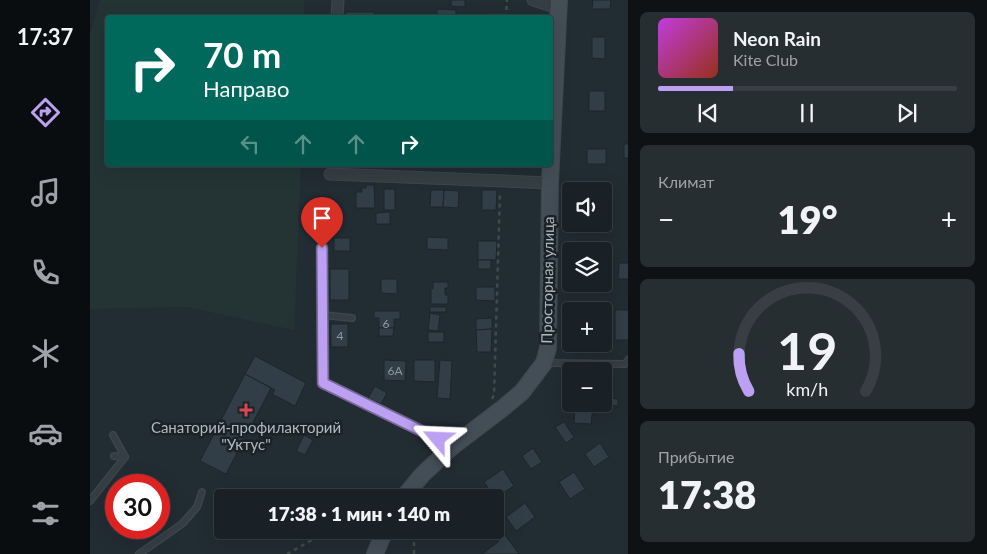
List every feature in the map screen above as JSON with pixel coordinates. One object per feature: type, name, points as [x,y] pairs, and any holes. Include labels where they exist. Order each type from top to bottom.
[{"type":"street","points":[[337,15],[338,0]]},
{"type":"street","points":[[533,0],[559,4]]},
{"type":"street","name":"Просторная улица","points":[[553,123],[559,4]]},
{"type":"street","name":"Просторная улица","points":[[410,489],[422,475],[453,446],[522,392],[544,362],[548,348],[551,167]]},
{"type":"street","points":[[330,174],[550,183]]},
{"type":"street","points":[[322,248],[323,383],[453,446]]},
{"type":"street","points":[[375,554],[381,539]]},
{"type":"lane","points":[[323,315],[352,318]]},
{"type":"lane","points":[[544,362],[625,364],[628,359]]},
{"type":"lane","points":[[113,436],[125,457]]},
{"type":"lane","points":[[114,456],[125,457]]},
{"type":"lane","points":[[90,501],[125,457]]},
{"type":"lane","points":[[139,554],[182,524],[197,507],[202,492]]},
{"type":"path","points":[[506,15],[507,0]]},
{"type":"path","points":[[490,403],[494,395],[501,181]]},
{"type":"path","points":[[287,554],[314,539]]},
{"type":"path","points":[[414,539],[414,554]]},
{"type":"shaded area","points":[[100,0],[304,0],[304,15],[105,15],[105,167],[301,167],[294,330],[187,307],[90,309],[90,33]]},
{"type":"building","points":[[451,0],[465,0],[465,7],[451,6]]},
{"type":"building","points":[[593,0],[611,0],[610,9],[592,9]]},
{"type":"building","points":[[437,9],[456,10],[456,15],[437,15]]},
{"type":"building","points":[[346,12],[374,12],[374,15],[346,15]]},
{"type":"building","points":[[488,13],[503,13],[503,15],[488,15]]},
{"type":"building","points":[[592,37],[605,37],[605,59],[592,58]]},
{"type":"building","points":[[589,91],[605,91],[605,111],[589,111]]},
{"type":"building","points":[[624,144],[628,144],[628,158],[624,158]]},
{"type":"building","points":[[587,149],[606,149],[606,164],[587,164]]},
{"type":"building","points":[[366,185],[374,185],[375,208],[356,208],[356,192],[362,192],[361,188],[366,188]]},
{"type":"building","points":[[384,189],[395,189],[395,210],[384,210]]},
{"type":"building","points":[[431,190],[444,190],[443,207],[430,207]]},
{"type":"building","points":[[444,190],[459,191],[458,208],[443,207]]},
{"type":"building","points":[[482,190],[497,190],[496,210],[482,210]]},
{"type":"building","points":[[390,212],[390,224],[376,224],[376,213]]},
{"type":"building","points":[[427,237],[448,238],[448,250],[427,249]]},
{"type":"building","points":[[334,238],[350,238],[350,251],[334,251]]},
{"type":"building","points":[[478,241],[497,241],[496,260],[478,260]]},
{"type":"building","points":[[478,260],[491,260],[491,269],[478,269]]},
{"type":"building","points":[[619,263],[628,263],[628,279],[618,279]]},
{"type":"building","points":[[330,269],[349,269],[349,300],[330,300]]},
{"type":"building","points":[[381,279],[397,279],[397,294],[381,293]]},
{"type":"building","points":[[433,282],[448,282],[448,288],[445,288],[445,295],[448,295],[448,304],[431,304]]},
{"type":"building","points":[[476,287],[495,287],[495,301],[476,300]]},
{"type":"building","points":[[430,307],[446,307],[446,312],[430,312]]},
{"type":"building","points":[[615,310],[628,310],[628,340],[615,340]]},
{"type":"building","points":[[374,311],[400,311],[400,319],[394,319],[394,328],[379,328],[379,318],[374,318]]},
{"type":"building","points":[[430,313],[440,315],[438,331],[428,330]]},
{"type":"building","points":[[492,318],[492,329],[476,330],[476,319]]},
{"type":"building","points":[[331,324],[348,324],[348,347],[331,347]]},
{"type":"building","points":[[379,328],[394,328],[393,336],[379,336]]},
{"type":"building","points":[[492,329],[491,352],[477,352],[476,330]]},
{"type":"building","points":[[428,332],[444,332],[444,342],[428,342]]},
{"type":"building","points":[[255,356],[306,383],[295,406],[272,394],[275,390],[245,374]]},
{"type":"building","points":[[384,360],[406,361],[405,381],[384,380]]},
{"type":"building","points":[[414,360],[435,360],[435,382],[414,381]]},
{"type":"building","points":[[440,360],[452,361],[450,399],[437,398]]},
{"type":"building","points":[[245,374],[271,388],[226,474],[200,461]]},
{"type":"building","points":[[375,386],[387,393],[381,404],[368,398]]},
{"type":"building","points":[[612,399],[618,399],[618,406],[612,406]]},
{"type":"building","points":[[575,412],[592,412],[591,424],[574,423]]},
{"type":"building","points":[[564,422],[574,437],[566,443],[555,427]]},
{"type":"building","points":[[304,435],[313,440],[305,455],[296,451]]},
{"type":"building","points":[[600,443],[609,457],[594,467],[585,454]]},
{"type":"building","points":[[533,448],[542,462],[531,469],[522,456]]},
{"type":"building","points":[[503,469],[514,486],[504,492],[504,489],[489,489],[484,482]]},
{"type":"building","points":[[574,472],[585,489],[570,499],[559,482]]},
{"type":"building","points":[[525,503],[535,517],[516,531],[506,517]]},
{"type":"building","points":[[504,536],[519,554],[482,554],[500,539],[504,539]]},
{"type":"place","name":"Санаторий-профилакторий \"Уктус\"","points":[[246,410]]},
{"type":"route","points":[[322,248],[323,383],[438,439]]}]
